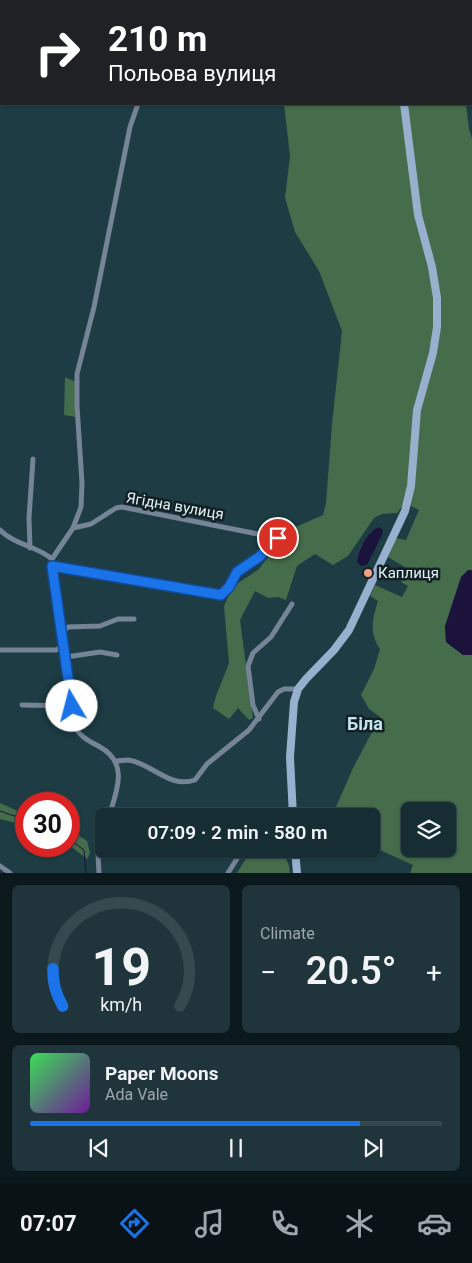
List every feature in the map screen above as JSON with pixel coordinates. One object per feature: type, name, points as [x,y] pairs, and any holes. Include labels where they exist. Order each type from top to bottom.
[{"type":"main road","points":[[293,808],[290,757],[294,702],[298,689],[334,650],[349,630],[405,511],[411,486],[417,410],[433,353],[437,326],[436,298],[432,267],[418,215],[404,105]]},
{"type":"main road","points":[[294,858],[297,873]]},
{"type":"street","points":[[52,562],[73,528],[81,507],[82,483],[77,374],[94,307],[130,127],[138,105]]},
{"type":"street","points":[[30,548],[29,518],[33,459]]},
{"type":"street","name":"Ягідна вулиця","points":[[52,562],[221,595],[229,587],[237,572],[259,557],[278,538],[122,507],[116,508],[91,524],[73,528]]},
{"type":"street","points":[[0,530],[9,539],[44,553],[52,562],[72,706],[78,733],[83,738],[102,748],[116,761],[119,776],[111,808]]},
{"type":"street","points":[[259,719],[253,705],[248,666],[253,653],[271,637],[292,604]]},
{"type":"street","points":[[62,634],[64,629],[68,627],[100,626],[118,619],[134,619]]},
{"type":"street","points":[[0,650],[56,650],[63,646]]},
{"type":"street","points":[[66,657],[100,652],[117,656]]},
{"type":"street","points":[[116,761],[128,760],[171,780],[190,782],[195,780],[207,764],[239,740],[259,719],[278,692],[284,689],[298,689]]},
{"type":"street","points":[[22,705],[72,706]]},
{"type":"street","points":[[98,858],[99,873]]},
{"type":"street","points":[[228,873],[237,858]]},
{"type":"street","points":[[0,866],[10,873]]},
{"type":"green space","points":[[284,105],[466,105],[472,139],[472,570],[468,570],[445,626],[446,642],[463,655],[472,655],[472,873],[410,873],[413,865],[380,850],[380,808],[336,808],[353,768],[380,717],[369,709],[361,695],[374,669],[380,649],[373,632],[374,614],[378,601],[370,596],[375,585],[402,597],[408,586],[401,582],[408,569],[388,557],[396,538],[406,540],[419,510],[405,503],[397,513],[382,514],[374,518],[348,556],[333,565],[315,554],[297,566],[286,600],[278,597],[268,598],[255,591],[240,620],[253,718],[249,720],[238,708],[229,719],[213,708],[229,663],[224,606],[230,593],[238,583],[258,570],[289,530],[323,515],[326,503],[342,331],[319,271],[295,232],[285,198],[290,156]]},
{"type":"green space","points":[[65,377],[76,382],[76,417],[64,415]]},
{"type":"green space","points":[[0,803],[15,810],[15,823],[0,819]]},
{"type":"green space","points":[[80,836],[87,841],[90,853],[87,859],[80,854]]},
{"type":"green space","points":[[246,858],[285,858],[288,862],[290,873],[237,873]]},
{"type":"shaded area","points":[[379,527],[383,530],[382,535],[367,565],[361,566],[357,562],[362,547],[371,532]]},
{"type":"shaded area","points":[[468,570],[472,570],[472,655],[463,655],[446,642],[445,626],[461,577]]},
{"type":"waterway","points":[[0,811],[15,816]]},
{"type":"waterway","points":[[80,847],[84,850],[86,873]]},
{"type":"place","name":"Каплиця","points":[[368,573]]},
{"type":"district","name":"Біла","points":[[365,724]]},
{"type":"route","points":[[72,706],[52,566],[221,595],[229,587],[237,572],[259,557],[278,538]]}]
